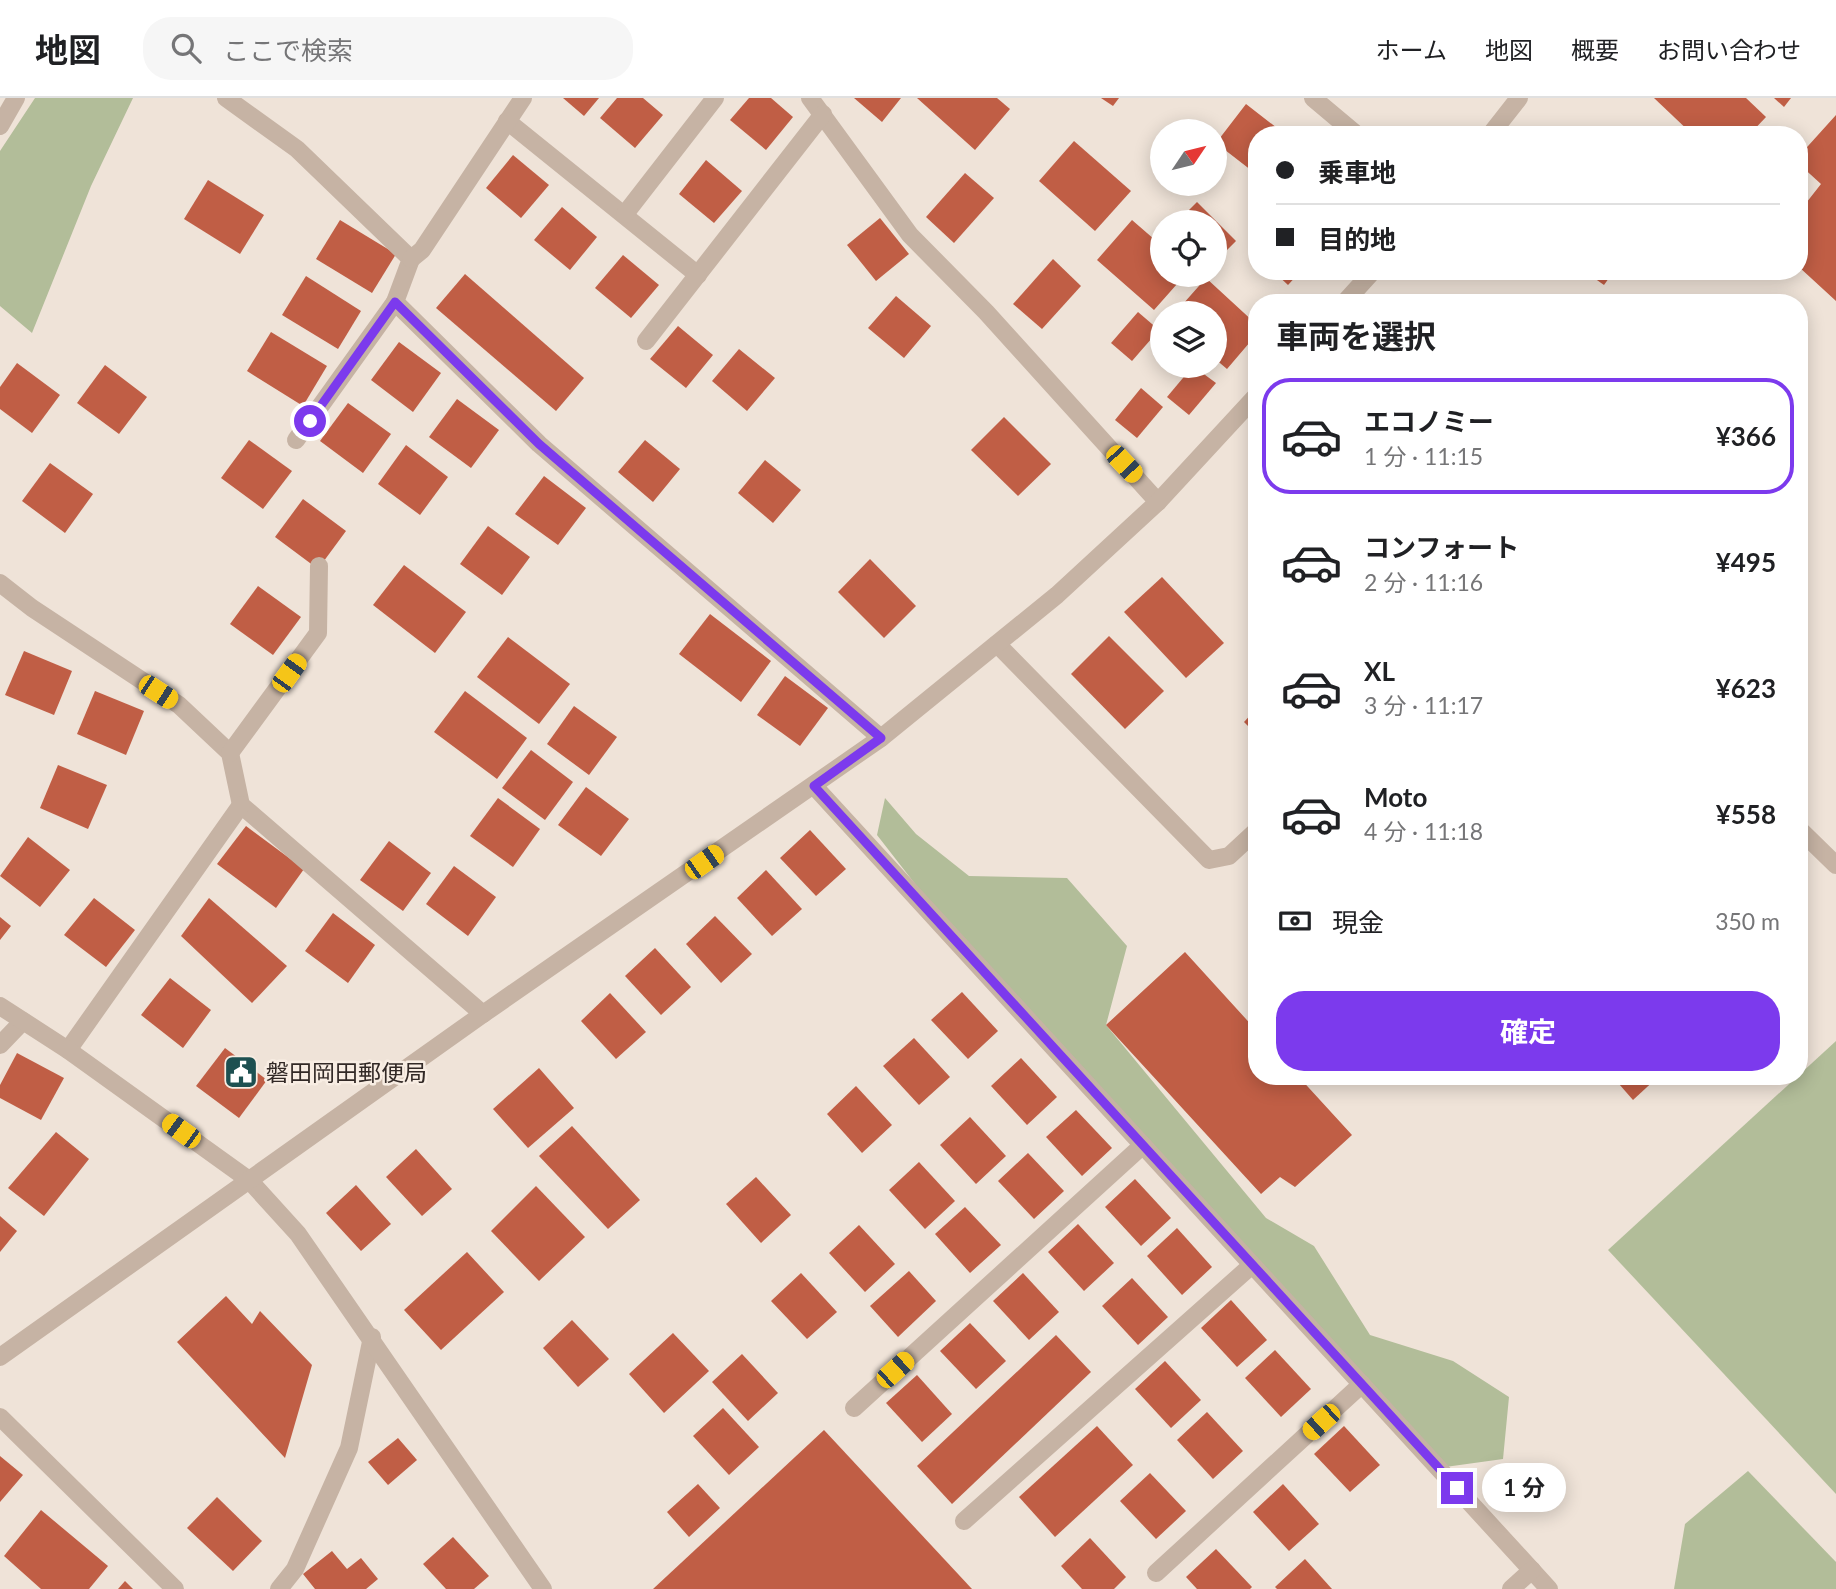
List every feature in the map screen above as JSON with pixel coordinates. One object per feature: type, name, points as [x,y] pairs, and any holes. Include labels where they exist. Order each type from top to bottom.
[{"type":"street","points":[[0,126],[16,98]]},
{"type":"street","points":[[226,98],[297,149],[411,259]]},
{"type":"street","points":[[296,440],[395,302],[411,259],[422,250],[523,98]]},
{"type":"street","points":[[625,215],[715,98]]},
{"type":"street","points":[[810,98],[910,235],[986,312],[1158,502]]},
{"type":"street","points":[[1313,98],[1346,126]]},
{"type":"street","points":[[1497,126],[1519,98]]},
{"type":"street","points":[[646,341],[823,114]]},
{"type":"street","points":[[507,121],[698,275]]},
{"type":"street","points":[[1352,294],[1365,280]]},
{"type":"street","points":[[395,302],[539,444],[881,738]]},
{"type":"street","points":[[0,1357],[483,1014],[881,738],[1057,595],[1158,502],[1248,406]]},
{"type":"street","points":[[230,752],[318,633],[319,566]]},
{"type":"street","points":[[0,583],[32,608],[179,705],[230,752],[241,805],[483,1014]]},
{"type":"street","points":[[997,644],[1209,860],[1229,856],[1248,838]]},
{"type":"street","points":[[814,786],[1549,1589]]},
{"type":"street","points":[[68,1050],[241,805]]},
{"type":"street","points":[[1808,838],[1836,865]]},
{"type":"street","points":[[0,1006],[68,1050],[249,1180],[298,1234],[372,1337],[543,1589]]},
{"type":"street","points":[[0,1045],[23,1021]]},
{"type":"street","points":[[854,1408],[1143,1145]]},
{"type":"street","points":[[964,1521],[1252,1265]]},
{"type":"street","points":[[279,1589],[295,1569],[349,1448],[372,1337]]},
{"type":"street","points":[[1156,1573],[1362,1384]]},
{"type":"street","points":[[0,1417],[175,1589]]},
{"type":"street","points":[[1511,1589],[1532,1570]]},
{"type":"green space","points":[[35,98],[133,98],[91,186],[32,333],[0,306],[0,151]]},
{"type":"green space","points":[[885,798],[916,834],[969,876],[1067,878],[1127,946],[1106,1025],[1266,1218],[1314,1246],[1370,1335],[1453,1361],[1509,1397],[1503,1459],[1438,1468],[975,961],[877,835]]},
{"type":"green space","points":[[1836,1041],[1836,1494],[1608,1250],[1788,1085],[1808,1085],[1808,1067]]},
{"type":"green space","points":[[1748,1471],[1836,1562],[1836,1589],[1674,1589],[1685,1524]]},
{"type":"building","points":[[563,98],[599,98],[584,116]]},
{"type":"building","points":[[617,98],[643,98],[663,115],[635,148],[600,118]]},
{"type":"building","points":[[749,98],[771,98],[793,117],[766,150],[730,120]]},
{"type":"building","points":[[854,98],[901,98],[882,122]]},
{"type":"building","points":[[917,98],[997,98],[1010,109],[975,150]]},
{"type":"building","points":[[1101,98],[1119,98],[1113,106]]},
{"type":"building","points":[[1654,98],[1746,98],[1766,117],[1758,126],[1684,126]]},
{"type":"building","points":[[1774,98],[1791,98],[1784,107]]},
{"type":"building","points":[[1246,104],[1274,126],[1248,126],[1248,168],[1227,152],[1227,129]]},
{"type":"building","points":[[1836,115],[1836,301],[1808,275],[1808,201],[1821,184],[1808,172],[1808,146]]},
{"type":"building","points":[[1074,141],[1131,191],[1095,231],[1039,181]]},
{"type":"building","points":[[513,155],[549,185],[521,218],[486,188]]},
{"type":"building","points":[[706,160],[742,191],[714,223],[679,194]]},
{"type":"building","points":[[965,173],[994,198],[954,243],[926,217]]},
{"type":"building","points":[[208,180],[264,215],[240,254],[184,219]]},
{"type":"building","points":[[1197,202],[1205,210],[1189,210]]},
{"type":"building","points":[[562,207],[597,237],[570,270],[534,240]]},
{"type":"building","points":[[880,218],[909,254],[876,281],[847,245]]},
{"type":"building","points":[[340,220],[396,254],[372,293],[316,259]]},
{"type":"building","points":[[1132,220],[1150,236],[1150,287],[1174,287],[1162,301],[1150,301],[1150,306],[1097,260]]},
{"type":"building","points":[[1227,232],[1236,241],[1227,250]]},
{"type":"building","points":[[623,255],[659,285],[631,318],[595,288]]},
{"type":"building","points":[[1053,259],[1081,286],[1042,329],[1013,304]]},
{"type":"building","points":[[465,274],[584,378],[556,411],[436,308]]},
{"type":"building","points":[[306,276],[361,311],[338,349],[282,315]]},
{"type":"building","points":[[1198,287],[1216,287],[1248,317],[1248,344],[1227,369],[1227,301],[1186,301]]},
{"type":"building","points":[[896,296],[931,326],[904,358],[868,328]]},
{"type":"building","points":[[1138,312],[1150,322],[1150,340],[1132,361],[1111,343]]},
{"type":"building","points":[[678,326],[713,355],[686,388],[650,359]]},
{"type":"building","points":[[271,332],[327,366],[303,406],[247,371]]},
{"type":"building","points":[[399,342],[441,373],[413,412],[371,380]]},
{"type":"building","points":[[739,349],[775,378],[747,411],[712,381]]},
{"type":"building","points":[[17,363],[60,395],[32,433],[0,409],[0,387]]},
{"type":"building","points":[[105,365],[147,397],[119,434],[77,403]]},
{"type":"building","points":[[1183,378],[1209,378],[1216,383],[1189,415],[1167,397]]},
{"type":"building","points":[[1141,388],[1163,407],[1137,438],[1115,420]]},
{"type":"building","points":[[457,399],[499,430],[471,468],[429,437]]},
{"type":"building","points":[[348,403],[391,434],[363,473],[320,441]]},
{"type":"building","points":[[1004,417],[1051,464],[1018,496],[971,450]]},
{"type":"building","points":[[249,440],[292,471],[263,509],[221,478]]},
{"type":"building","points":[[645,440],[680,469],[653,502],[618,472]]},
{"type":"building","points":[[406,445],[448,477],[420,515],[378,484]]},
{"type":"building","points":[[765,460],[801,490],[773,523],[738,493]]},
{"type":"building","points":[[50,463],[93,494],[65,533],[22,501]]},
{"type":"building","points":[[544,476],[586,508],[558,545],[515,514]]},
{"type":"building","points":[[303,499],[346,531],[318,569],[275,537]]},
{"type":"building","points":[[488,526],[530,557],[502,595],[460,564]]},
{"type":"building","points":[[870,559],[916,606],[884,638],[838,592]]},
{"type":"building","points":[[404,565],[466,612],[435,653],[373,605]]},
{"type":"building","points":[[1162,577],[1224,643],[1186,678],[1124,612]]},
{"type":"building","points":[[258,586],[301,617],[273,655],[230,624]]},
{"type":"building","points":[[710,614],[771,661],[741,702],[679,654]]},
{"type":"building","points":[[1109,636],[1164,691],[1125,729],[1071,674]]},
{"type":"building","points":[[508,637],[570,684],[539,724],[477,677]]},
{"type":"building","points":[[24,651],[72,671],[54,715],[5,695]]},
{"type":"building","points":[[785,676],[828,708],[800,746],[757,715]]},
{"type":"building","points":[[95,691],[144,711],[126,755],[77,734]]},
{"type":"building","points":[[465,691],[527,738],[497,779],[434,732]]},
{"type":"building","points":[[574,706],[617,737],[589,775],[547,744]]},
{"type":"building","points":[[531,750],[573,782],[545,820],[502,788]]},
{"type":"building","points":[[58,765],[107,785],[88,829],[40,808]]},
{"type":"building","points":[[586,787],[629,819],[601,856],[558,825]]},
{"type":"building","points":[[498,798],[540,829],[513,867],[470,836]]},
{"type":"building","points":[[246,826],[304,869],[276,908],[217,864]]},
{"type":"building","points":[[810,830],[846,869],[816,896],[780,858]]},
{"type":"building","points":[[28,837],[70,870],[40,907],[0,876]]},
{"type":"building","points":[[389,841],[431,873],[403,911],[360,880]]},
{"type":"building","points":[[454,866],[496,897],[468,936],[426,904]]},
{"type":"building","points":[[766,870],[802,909],[772,936],[737,898]]},
{"type":"building","points":[[94,898],[135,930],[106,967],[64,935]]},
{"type":"building","points":[[209,898],[287,966],[252,1003],[181,936]]},
{"type":"building","points":[[333,913],[375,945],[348,983],[305,951]]},
{"type":"building","points":[[715,916],[752,954],[721,983],[686,944]]},
{"type":"building","points":[[0,917],[11,926],[0,940]]},
{"type":"building","points":[[655,948],[691,987],[661,1015],[625,976]]},
{"type":"building","points":[[1185,952],[1248,1021],[1248,1085],[1306,1085],[1352,1135],[1295,1187],[1280,1177],[1261,1194],[1106,1025]]},
{"type":"building","points":[[170,978],[211,1010],[183,1048],[141,1015]]},
{"type":"building","points":[[962,992],[998,1031],[968,1059],[931,1020]]},
{"type":"building","points":[[610,993],[646,1032],[616,1059],[581,1021]]},
{"type":"building","points":[[914,1038],[950,1077],[919,1105],[883,1066]]},
{"type":"building","points":[[225,1048],[267,1080],[239,1118],[196,1086]]},
{"type":"building","points":[[17,1053],[64,1078],[41,1120],[0,1098],[0,1085]]},
{"type":"building","points":[[1021,1058],[1057,1097],[1027,1125],[991,1086]]},
{"type":"building","points":[[539,1068],[574,1108],[528,1148],[493,1109]]},
{"type":"building","points":[[1620,1085],[1649,1085],[1633,1100]]},
{"type":"building","points":[[856,1086],[892,1125],[862,1153],[827,1114]]},
{"type":"building","points":[[1076,1110],[1112,1148],[1082,1176],[1046,1137]]},
{"type":"building","points":[[970,1117],[1006,1156],[976,1184],[940,1145]]},
{"type":"building","points":[[572,1126],[640,1200],[608,1229],[539,1156]]},
{"type":"building","points":[[56,1132],[89,1159],[44,1216],[8,1188]]},
{"type":"building","points":[[416,1149],[452,1189],[422,1216],[386,1177]]},
{"type":"building","points":[[1028,1153],[1064,1191],[1034,1219],[998,1181]]},
{"type":"building","points":[[919,1162],[955,1201],[925,1229],[889,1190]]},
{"type":"building","points":[[756,1177],[791,1215],[761,1243],[726,1204]]},
{"type":"building","points":[[1135,1179],[1171,1218],[1141,1246],[1105,1207]]},
{"type":"building","points":[[356,1185],[391,1224],[361,1251],[326,1213]]},
{"type":"building","points":[[536,1186],[585,1237],[539,1281],[491,1231]]},
{"type":"building","points":[[965,1207],[1001,1245],[970,1273],[935,1234]]},
{"type":"building","points":[[0,1216],[17,1231],[0,1252]]},
{"type":"building","points":[[1078,1224],[1114,1263],[1084,1291],[1048,1252]]},
{"type":"building","points":[[859,1225],[895,1264],[865,1292],[829,1253]]},
{"type":"building","points":[[1177,1228],[1212,1267],[1182,1295],[1147,1256]]},
{"type":"building","points":[[467,1252],[504,1292],[441,1350],[404,1310]]},
{"type":"building","points":[[909,1271],[936,1301],[898,1337],[870,1306]]},
{"type":"building","points":[[801,1273],[837,1312],[807,1339],[771,1301]]},
{"type":"building","points":[[1023,1273],[1059,1312],[1029,1340],[993,1301]]},
{"type":"building","points":[[1132,1278],[1168,1317],[1138,1345],[1102,1306]]},
{"type":"building","points":[[226,1296],[252,1324],[260,1311],[312,1365],[285,1458],[177,1342]]},
{"type":"building","points":[[1231,1300],[1267,1340],[1237,1367],[1201,1328]]},
{"type":"building","points":[[572,1320],[609,1359],[578,1387],[543,1348]]},
{"type":"building","points":[[970,1323],[1006,1361],[976,1389],[940,1351]]},
{"type":"building","points":[[673,1333],[709,1371],[664,1413],[629,1374]]},
{"type":"building","points":[[1056,1335],[1091,1372],[952,1504],[917,1466]]},
{"type":"building","points":[[1275,1350],[1311,1389],[1281,1417],[1245,1378]]},
{"type":"building","points":[[742,1354],[778,1393],[748,1421],[712,1382]]},
{"type":"building","points":[[1165,1361],[1201,1400],[1171,1428],[1135,1389]]},
{"type":"building","points":[[917,1375],[952,1414],[922,1442],[886,1403]]},
{"type":"building","points":[[723,1408],[759,1447],[729,1475],[693,1436]]},
{"type":"building","points":[[1207,1412],[1243,1451],[1213,1479],[1177,1440]]},
{"type":"building","points":[[1097,1426],[1133,1465],[1055,1537],[1019,1497]]},
{"type":"building","points":[[1344,1426],[1380,1465],[1350,1492],[1314,1454]]},
{"type":"building","points":[[824,1430],[972,1589],[653,1589]]},
{"type":"building","points":[[398,1438],[417,1460],[388,1485],[368,1462]]},
{"type":"building","points":[[0,1456],[23,1475],[0,1502]]},
{"type":"building","points":[[1150,1473],[1186,1511],[1156,1539],[1120,1501]]},
{"type":"building","points":[[698,1484],[720,1508],[689,1537],[667,1512]]},
{"type":"building","points":[[1283,1484],[1319,1524],[1289,1551],[1253,1512]]},
{"type":"building","points":[[217,1497],[262,1541],[233,1571],[187,1528]]},
{"type":"building","points":[[41,1510],[108,1566],[89,1589],[41,1589],[4,1556]]},
{"type":"building","points":[[453,1537],[489,1576],[474,1589],[446,1589],[423,1564]]},
{"type":"building","points":[[1090,1538],[1126,1577],[1114,1589],[1082,1589],[1061,1566]]},
{"type":"building","points":[[1216,1549],[1252,1587],[1250,1589],[1197,1589],[1186,1577]]},
{"type":"building","points":[[332,1551],[347,1569],[361,1558],[378,1579],[366,1589],[315,1589],[303,1574]]},
{"type":"building","points":[[1305,1559],[1332,1589],[1275,1587]]},
{"type":"building","points":[[125,1581],[133,1589],[118,1589]]},
{"type":"place","name":"磐田岡田郵便局","points":[[241,1072]]},
{"type":"route","points":[[310,421],[395,302],[539,444],[881,738],[814,786],[1457,1488]]}]
